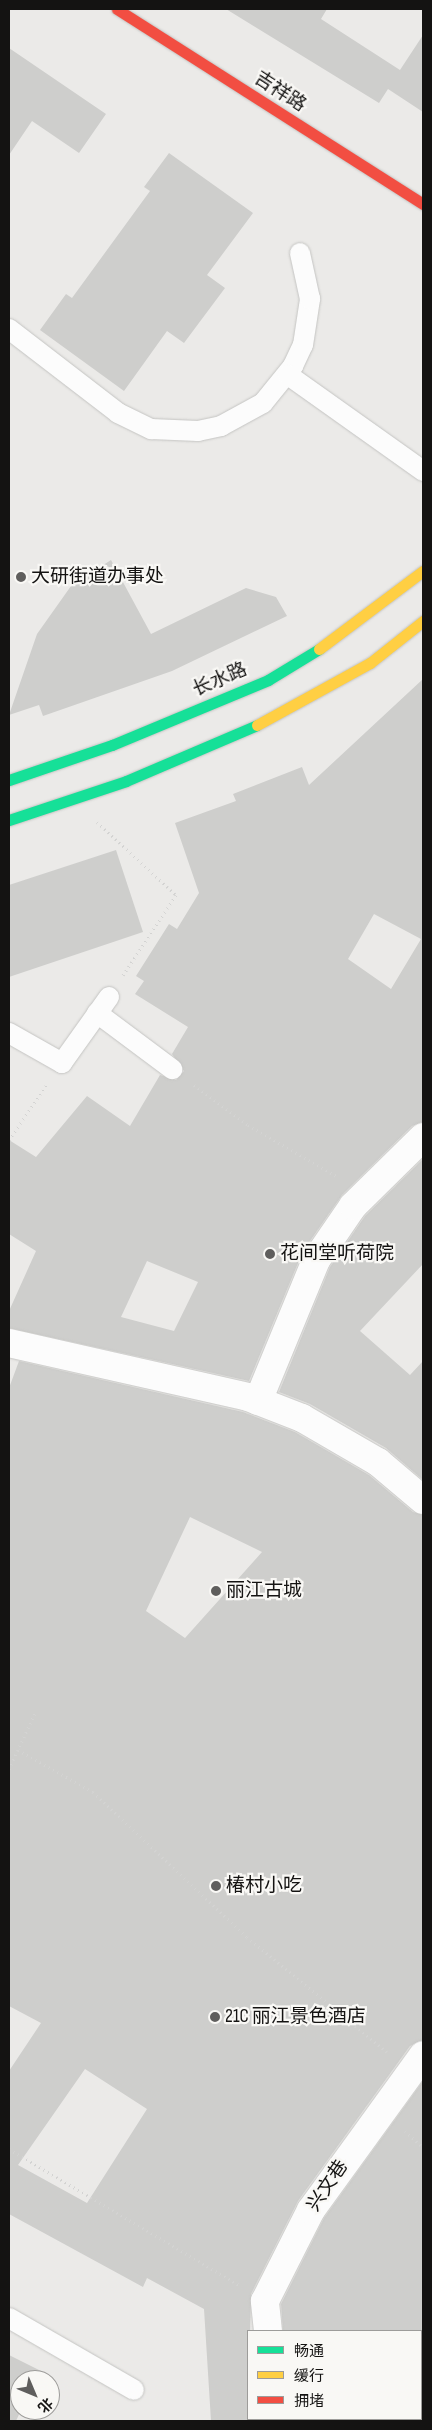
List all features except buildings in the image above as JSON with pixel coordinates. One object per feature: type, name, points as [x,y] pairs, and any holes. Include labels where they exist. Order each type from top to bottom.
[{"type":"main road","name":"吉祥路","points":[[117,9],[423,204]]},
{"type":"main road","name":"长水路","points":[[9,780],[112,745],[268,680],[348,631],[423,571]]},
{"type":"main road","points":[[9,820],[76,797],[284,713],[370,663],[423,621]]},
{"type":"street","points":[[258,1401],[316,1260],[365,1195],[423,1136]]},
{"type":"street","points":[[9,1343],[258,1401],[302,1418],[378,1462],[423,1500]]},
{"type":"street","name":"兴文巷","points":[[268,2330],[266,2301],[310,2210],[416,2062]]},
{"type":"lane","points":[[9,329],[118,413],[151,429],[198,432],[221,426],[263,403],[288,376],[308,322],[307,275],[300,253]]},
{"type":"lane","points":[[288,376],[423,471]]},
{"type":"lane","points":[[9,1033],[62,1063],[109,997]]},
{"type":"lane","points":[[97,1013],[172,1069]]},
{"type":"lane","points":[[9,2318],[134,2390]]},
{"type":"path","points":[[76,797],[108,836],[176,895],[109,997]]},
{"type":"path","points":[[9,1140],[62,1063]]},
{"type":"path","points":[[172,1069],[248,1124],[289,1145],[365,1195]]},
{"type":"path","points":[[9,1769],[35,1713]]},
{"type":"path","points":[[18,1750],[93,1792],[247,1937],[416,2062]]},
{"type":"path","points":[[9,2149],[266,2301]]},
{"type":"traffic: fast","points":[[9,780],[112,745],[268,680],[319,649]]},
{"type":"traffic: fast","points":[[9,820],[126,781],[257,725]]},
{"type":"traffic: slow","points":[[319,649],[423,571]]},
{"type":"traffic: slow","points":[[257,725],[370,663],[423,621]]},
{"type":"traffic: jam","points":[[117,9],[423,204]]},
{"type":"place","name":"大研街道办事处","points":[[21,577]]},
{"type":"place","name":"花间堂听荷院","points":[[270,1254]]},
{"type":"place","name":"丽江古城","points":[[216,1591]]},
{"type":"place","name":"椿村小吃","points":[[216,1886]]},
{"type":"place","name":"21C 丽江景色酒店","points":[[215,2017]]}]
